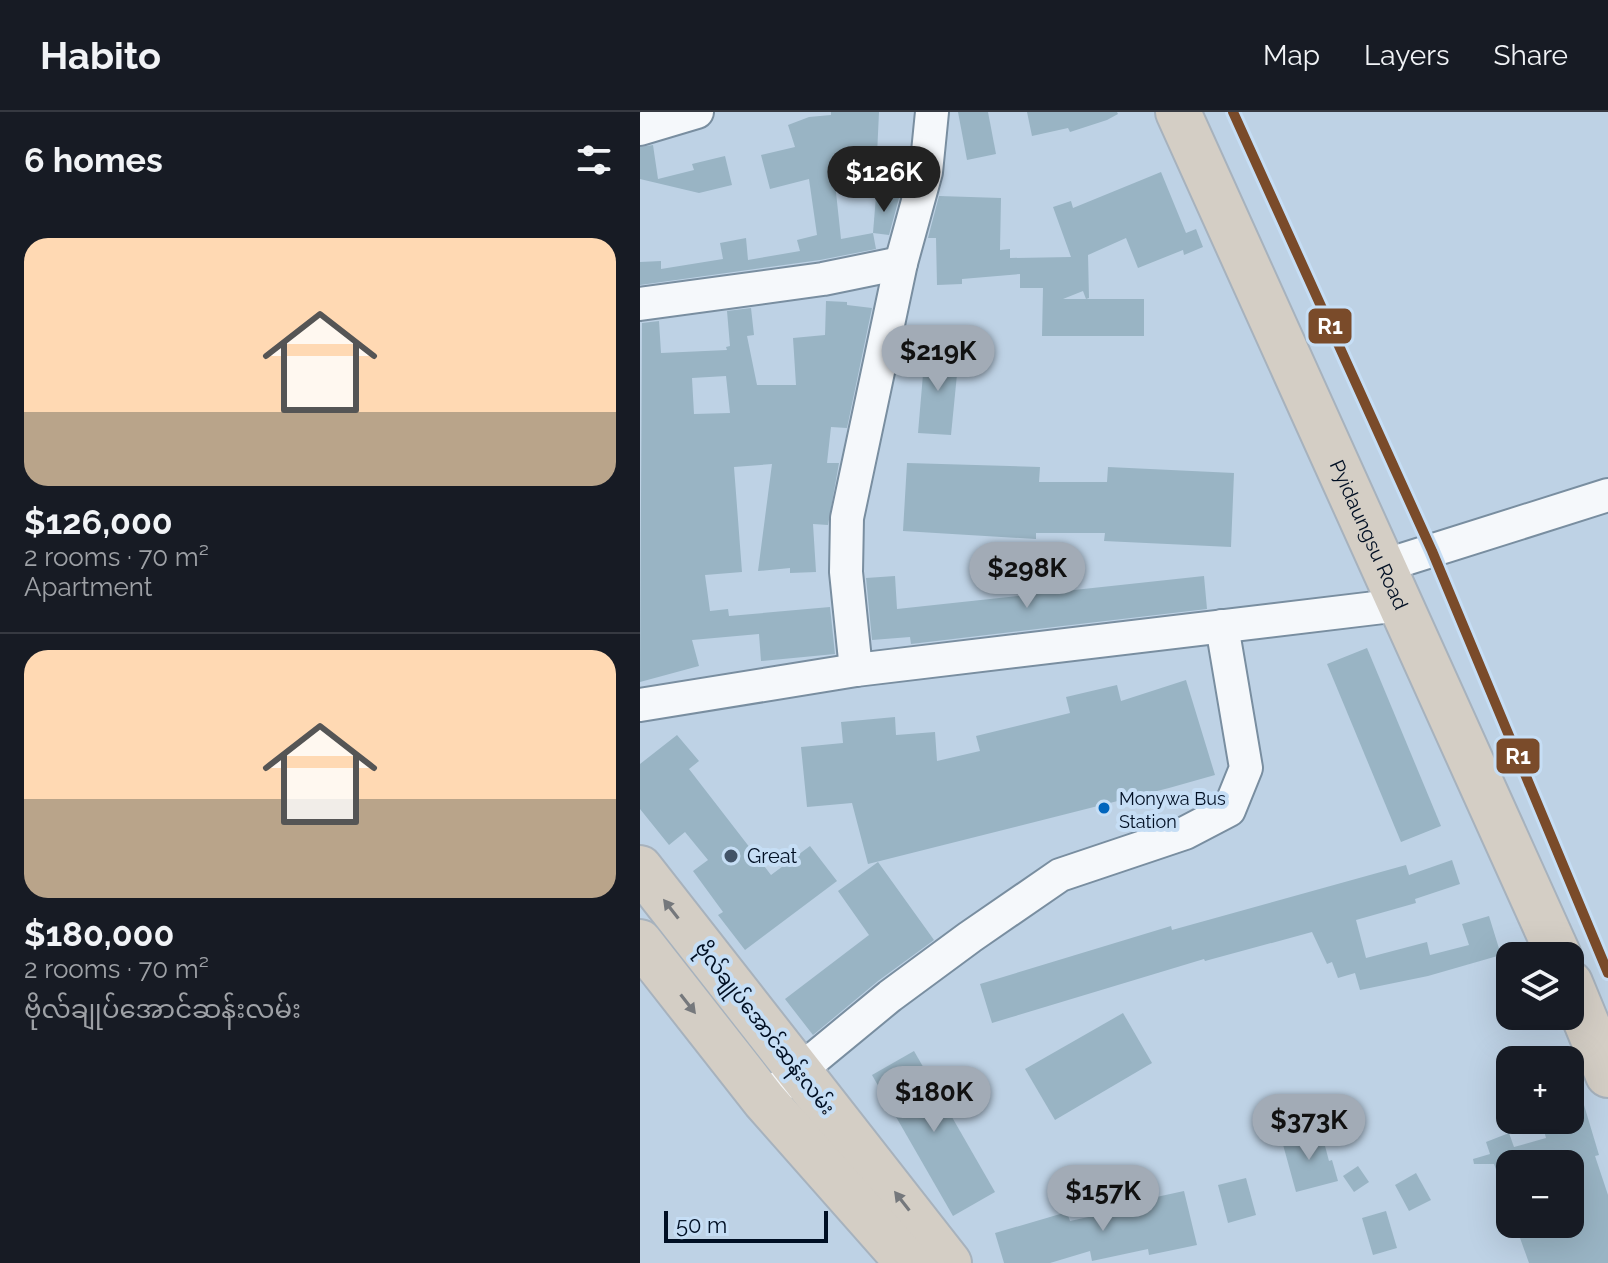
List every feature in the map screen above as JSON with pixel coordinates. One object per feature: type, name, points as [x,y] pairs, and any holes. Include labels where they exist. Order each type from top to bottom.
[{"type":"highway","name":"Pyidaungsu Road","points":[[1178,112],[1553,942]]},
{"type":"highway","name":"ဗိုလ်ချုပ်အောင်ဆန်းလမ်း","points":[[640,868],[949,1263]]},
{"type":"highway","name":"ဗိုလ်ချုပ်အောင်ဆန်းလမ်း","points":[[640,942],[764,1100],[908,1263]]},
{"type":"highway","points":[[1584,1017],[1608,1075]]},
{"type":"street","points":[[640,129],[697,112]]},
{"type":"street","points":[[856,670],[846,572],[847,518],[901,263],[926,172],[932,112]]},
{"type":"street","points":[[640,304],[823,279],[901,263]]},
{"type":"street","points":[[1383,566],[1608,495]]},
{"type":"street","points":[[640,705],[856,670],[1400,605]]},
{"type":"street","points":[[764,1100],[936,962],[1060,875],[1185,833],[1229,810],[1246,768],[1222,626]]},
{"type":"building","points":[[831,112],[879,112],[877,155],[858,155],[860,181],[835,183],[841,239],[873,233],[876,249],[820,260],[640,285],[640,262],[661,261],[661,269],[723,259],[720,243],[746,238],[748,260],[800,251],[797,240],[817,235],[809,179],[770,189],[761,155],[795,147],[788,125],[809,117],[831,115]]},
{"type":"building","points":[[958,112],[988,112],[996,154],[967,160]]},
{"type":"building","points":[[1027,112],[1118,114],[1070,132],[1068,128],[1032,136]]},
{"type":"building","points":[[653,145],[658,179],[694,170],[692,164],[725,156],[732,185],[699,193],[640,179],[640,147]]},
{"type":"building","points":[[1161,172],[1186,233],[1196,229],[1203,247],[1184,255],[1183,250],[1138,268],[1126,238],[1088,255],[1089,298],[1086,299],[1144,299],[1144,336],[1042,336],[1043,288],[1020,288],[1020,274],[962,279],[962,284],[937,285],[936,238],[928,238],[939,196],[1001,198],[1000,250],[1010,249],[1010,258],[1071,257],[1053,207],[1071,201],[1073,208]],"holes":[[[1083,291],[1086,299],[1063,299]]]},
{"type":"building","points":[[876,196],[899,198],[889,235],[873,233]]},
{"type":"building","points":[[826,301],[872,308],[847,428],[831,427],[827,463],[839,463],[828,525],[813,524],[816,572],[790,573],[790,568],[758,571],[772,464],[734,467],[742,572],[705,575],[710,611],[728,609],[729,616],[830,607],[835,654],[761,661],[759,634],[692,640],[699,666],[640,682],[642,323],[659,321],[661,353],[727,350],[726,347],[730,346],[727,311],[751,308],[754,335],[747,336],[757,385],[796,385],[793,338],[825,335]],"holes":[[[726,376],[730,413],[694,414],[692,378]]]},
{"type":"building","points":[[925,351],[959,354],[951,435],[918,433]]},
{"type":"building","points":[[907,463],[1040,467],[1039,482],[1107,482],[1108,467],[1234,473],[1231,547],[1104,541],[1105,533],[1036,533],[1036,539],[903,531]]},
{"type":"building","points":[[895,576],[897,609],[1204,576],[1207,609],[911,644],[910,637],[872,640],[866,578]]},
{"type":"building","points":[[1367,648],[1441,826],[1401,842],[1327,664]]},
{"type":"building","points":[[1186,680],[1215,775],[868,864],[852,803],[807,807],[801,747],[843,743],[841,722],[895,717],[896,735],[935,732],[937,761],[980,751],[976,736],[1070,713],[1066,697],[1117,685],[1121,701]]},
{"type":"building","points":[[677,735],[699,761],[689,769],[771,875],[810,846],[837,881],[745,950],[718,915],[723,912],[693,871],[708,860],[685,832],[669,845],[640,809],[640,764]]},
{"type":"building","points":[[1452,860],[1460,884],[1415,899],[1416,903],[1356,920],[1366,958],[1427,942],[1430,955],[1469,945],[1462,924],[1489,916],[1497,942],[1496,956],[1428,976],[1360,990],[1355,973],[1338,978],[1332,962],[1327,964],[1312,932],[1204,959],[992,1023],[980,984],[1171,926],[1172,930],[1406,865],[1409,875]]},
{"type":"building","points":[[878,862],[934,940],[813,1035],[785,999],[869,935],[838,891]]},
{"type":"building","points":[[1123,1013],[1152,1063],[1055,1120],[1025,1069]]},
{"type":"building","points":[[914,1051],[995,1192],[953,1216],[872,1075]]},
{"type":"building","points":[[1584,1105],[1599,1155],[1595,1156],[1608,1195],[1608,1263],[1529,1263],[1520,1238],[1584,1238],[1584,1150],[1496,1150],[1496,1169],[1494,1164],[1474,1164],[1473,1159],[1490,1154],[1486,1142],[1506,1134],[1509,1134],[1514,1147],[1546,1138],[1545,1134],[1584,1134]]},
{"type":"building","points":[[1321,1131],[1338,1181],[1296,1192],[1282,1141]]},
{"type":"building","points":[[1358,1166],[1369,1182],[1354,1192],[1343,1176]]},
{"type":"building","points":[[1416,1173],[1431,1200],[1409,1211],[1395,1185]]},
{"type":"building","points":[[1246,1178],[1256,1215],[1228,1223],[1218,1185]]},
{"type":"building","points":[[1184,1191],[1197,1245],[1149,1255],[1148,1249],[1092,1261],[1090,1251],[1050,1263],[1004,1263],[995,1233],[1067,1212],[1070,1221],[1139,1206],[1138,1201]]},
{"type":"building","points":[[1386,1211],[1397,1248],[1373,1255],[1362,1218]]},
{"type":"transit line","name":"R1","points":[[1233,112],[1432,551],[1608,973]]},
{"type":"place","name":"Monywa Bus Station","points":[[1104,808]]},
{"type":"place","name":"Great","points":[[731,856]]}]
